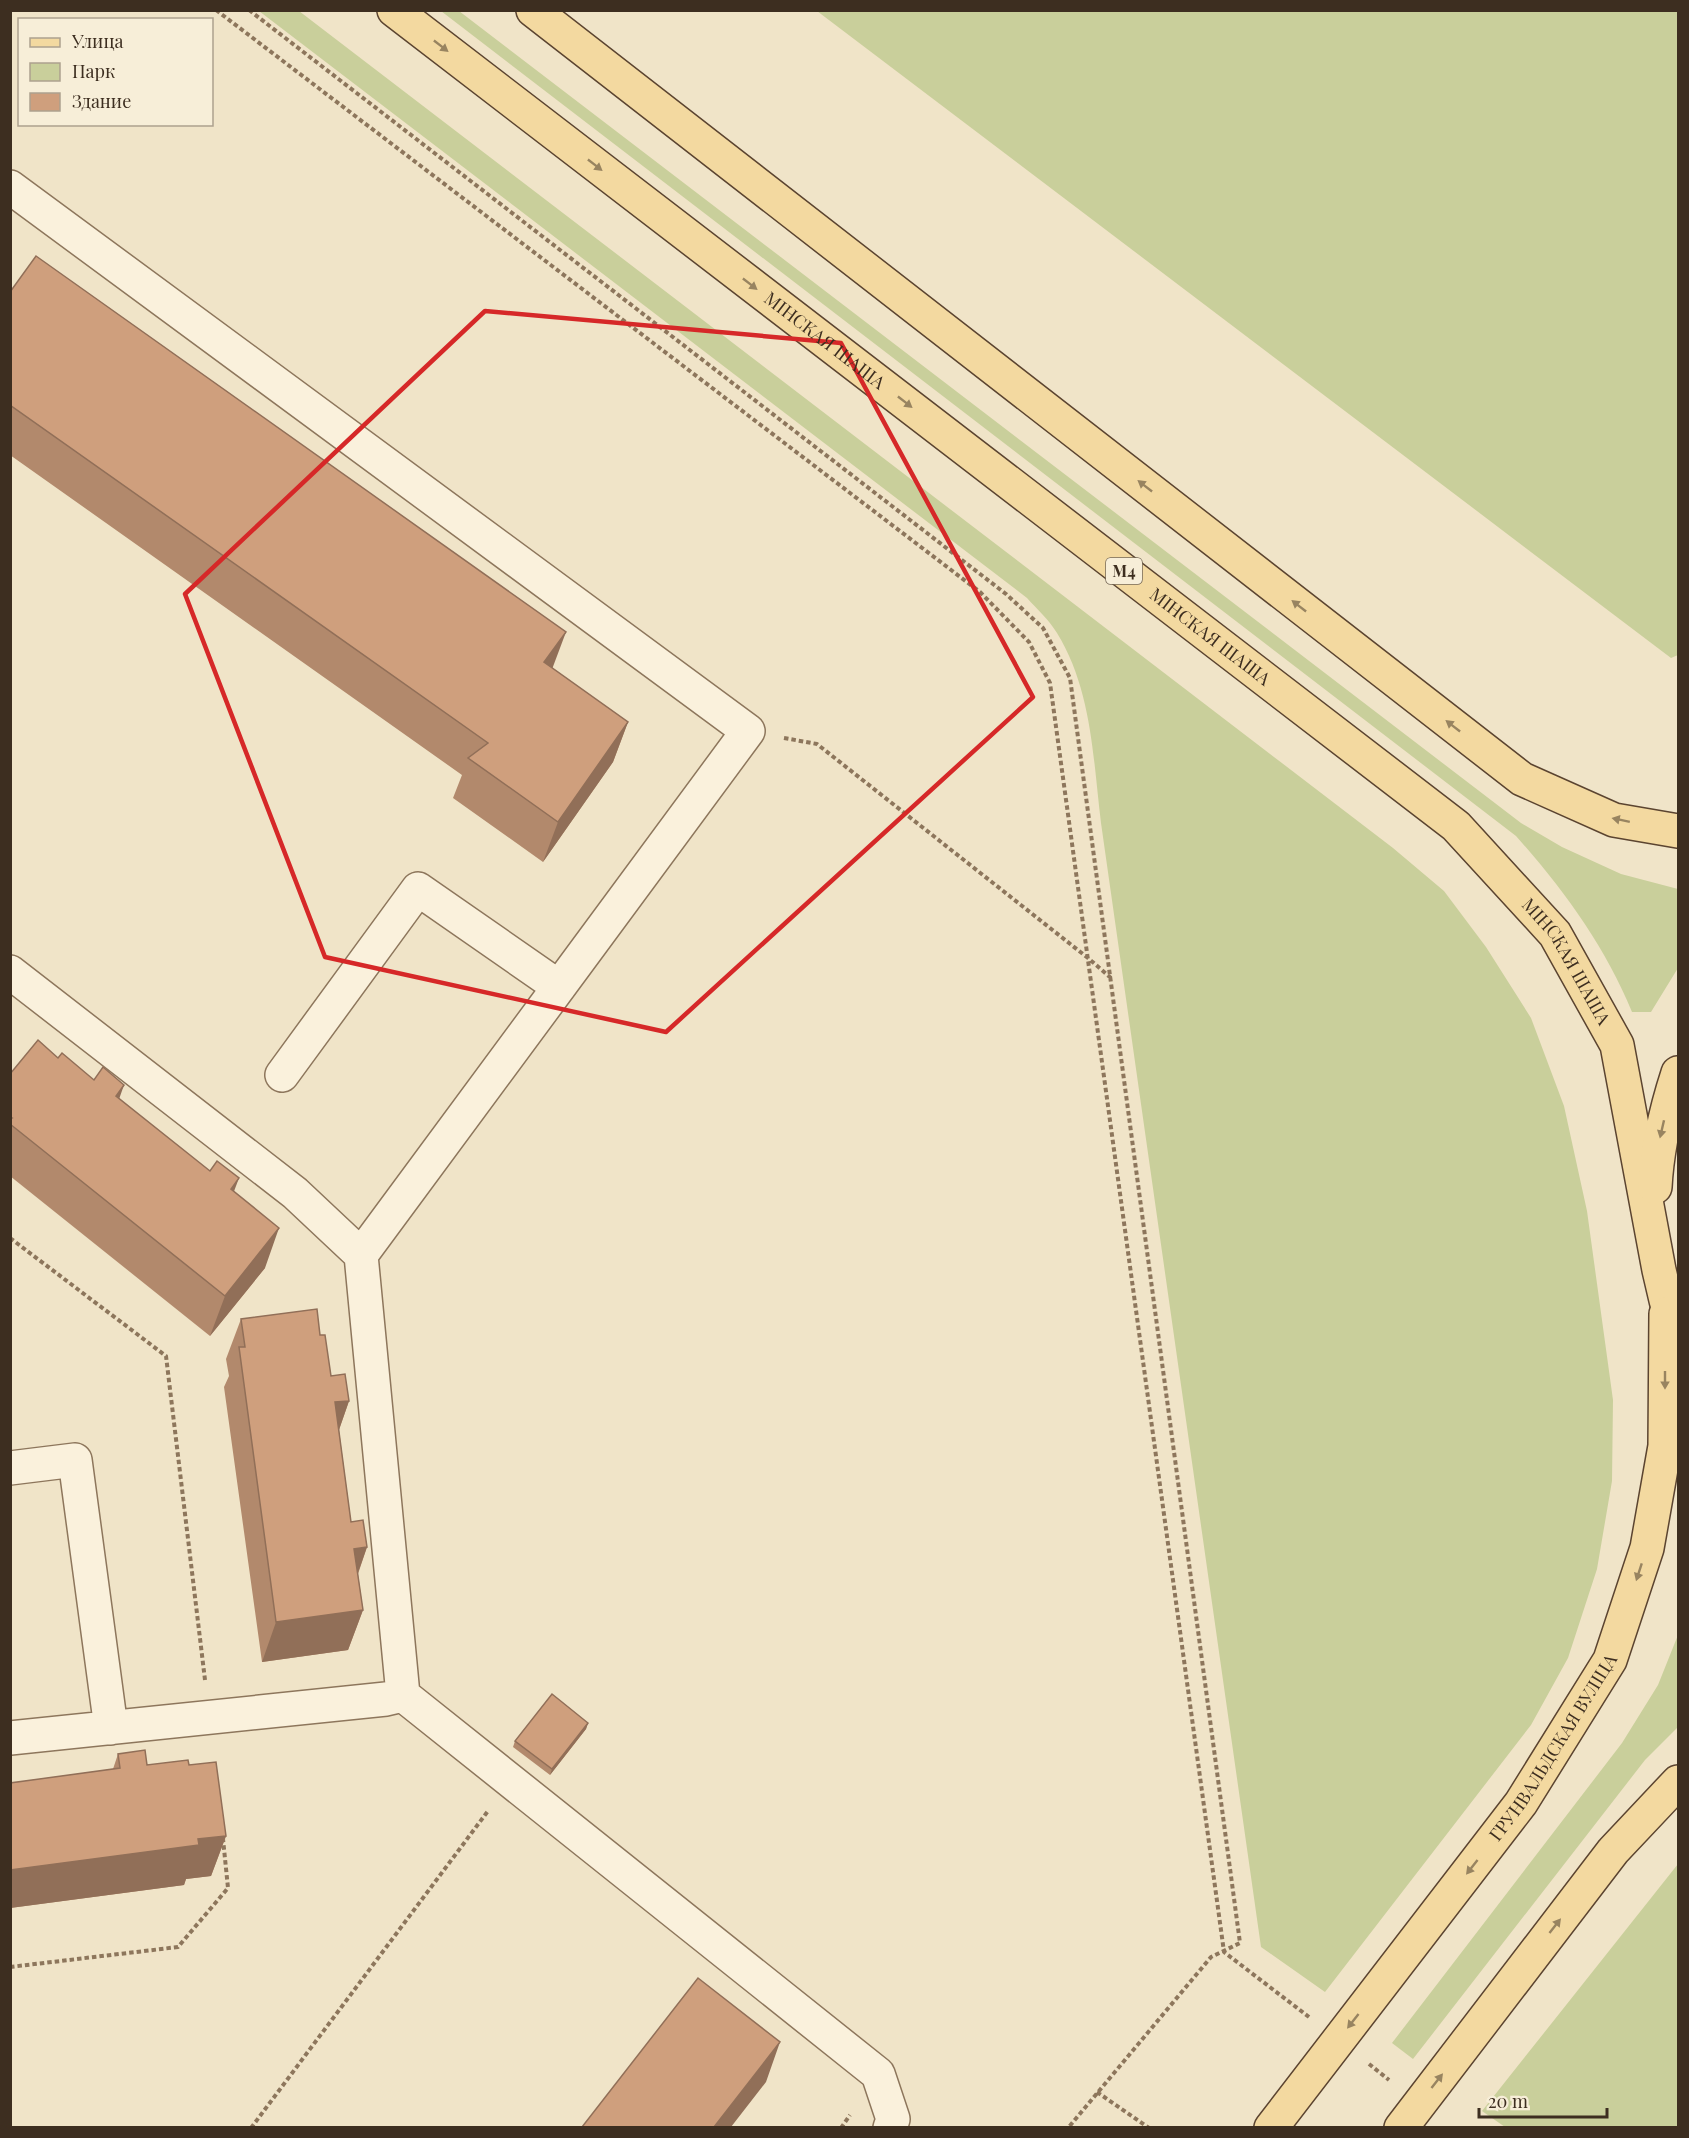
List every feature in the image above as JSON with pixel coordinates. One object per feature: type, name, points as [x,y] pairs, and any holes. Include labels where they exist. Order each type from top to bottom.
[{"type":"main road","name":"МІНСКАЯ ШАША","points":[[394,10],[1456,826],[1555,934],[1617,1045],[1663,1285],[1678,1340]]},
{"type":"main road","points":[[533,10],[1522,779],[1614,820],[1678,831]]},
{"type":"main road","name":"М4","points":[[1663,1285],[1655,1228],[1655,1185],[1659,1143],[1668,1102],[1678,1073]]},
{"type":"main road","name":"ГРУНВАЛЬДСКАЯ ВУЛІЦА","points":[[1271,2127],[1521,1803],[1610,1660],[1647,1548],[1665,1446],[1663,1285]]},
{"type":"main road","points":[[1410,2116],[1614,1851],[1678,1782]]},
{"type":"lane","points":[[10,188],[748,731],[361,1255]]},
{"type":"lane","points":[[282,1075],[418,889],[559,987]]},
{"type":"lane","points":[[10,972],[295,1193],[361,1255],[403,1695],[878,2074],[893,2119],[890,2127]]},
{"type":"lane","points":[[10,1468],[75,1460],[111,1728]]},
{"type":"lane","points":[[10,1738],[386,1699],[403,1695]]},
{"type":"path","points":[[216,10],[980,592],[1029,642],[1050,682],[1224,1952],[1338,2040],[1410,2116]]},
{"type":"path","points":[[249,10],[997,587],[1043,628],[1070,678],[1240,1943],[1211,1957],[1068,2127]]},
{"type":"path","points":[[748,731],[817,744],[1111,978]]},
{"type":"path","points":[[10,1238],[166,1356],[210,1717]]},
{"type":"path","points":[[251,2127],[511,1781]]},
{"type":"path","points":[[10,1968],[178,1947],[228,1888],[222,1831]]},
{"type":"path","points":[[1097,2092],[1149,2127]]},
{"type":"highlighted area","points":[[485,311],[841,343],[1033,697],[666,1032],[325,957],[185,594]]},
{"type":"green space","points":[[259,11],[299,11],[1393,848],[1444,891],[1486,947],[1531,1018],[1564,1106],[1587,1211],[1613,1400],[1612,1481],[1597,1569],[1568,1658],[1531,1725],[1325,1992],[1261,1947],[1101,823],[1093,749],[1084,701],[1069,655],[1047,619],[1027,598]]},
{"type":"green space","points":[[441,11],[459,11],[1521,823],[1562,847],[1621,874],[1678,889],[1678,968],[1651,1012],[1632,1012],[1609,964],[1582,919],[1516,836]]},
{"type":"green space","points":[[817,11],[1678,11],[1678,655],[1671,658]]},
{"type":"green space","points":[[1678,1635],[1678,1727],[1645,1760],[1413,2059],[1392,2043],[1622,1743],[1658,1685]]},
{"type":"green space","points":[[1678,1864],[1678,2127],[1505,2127],[1482,2111]]},
{"type":"building","points":[[36,256],[566,632],[544,662],[628,722],[558,822],[468,758],[488,743],[10,405],[10,292]]},
{"type":"building","points":[[38,1040],[58,1058],[62,1053],[94,1080],[103,1067],[124,1085],[116,1096],[210,1171],[217,1161],[239,1178],[231,1189],[279,1228],[225,1296],[10,1124],[12,1118],[10,1117],[10,1074]]},
{"type":"building","points":[[317,1309],[320,1335],[325,1335],[331,1376],[345,1374],[349,1401],[335,1402],[351,1522],[363,1520],[367,1547],[354,1549],[363,1610],[276,1622],[239,1347],[245,1347],[241,1319]]},
{"type":"building","points":[[552,1694],[588,1723],[552,1769],[515,1741]]},
{"type":"building","points":[[145,1750],[147,1765],[188,1760],[189,1765],[216,1762],[226,1836],[198,1839],[199,1845],[10,1870],[10,1783],[120,1768],[118,1754]]},
{"type":"building","points":[[698,1978],[780,2042],[714,2127],[582,2127]]}]
